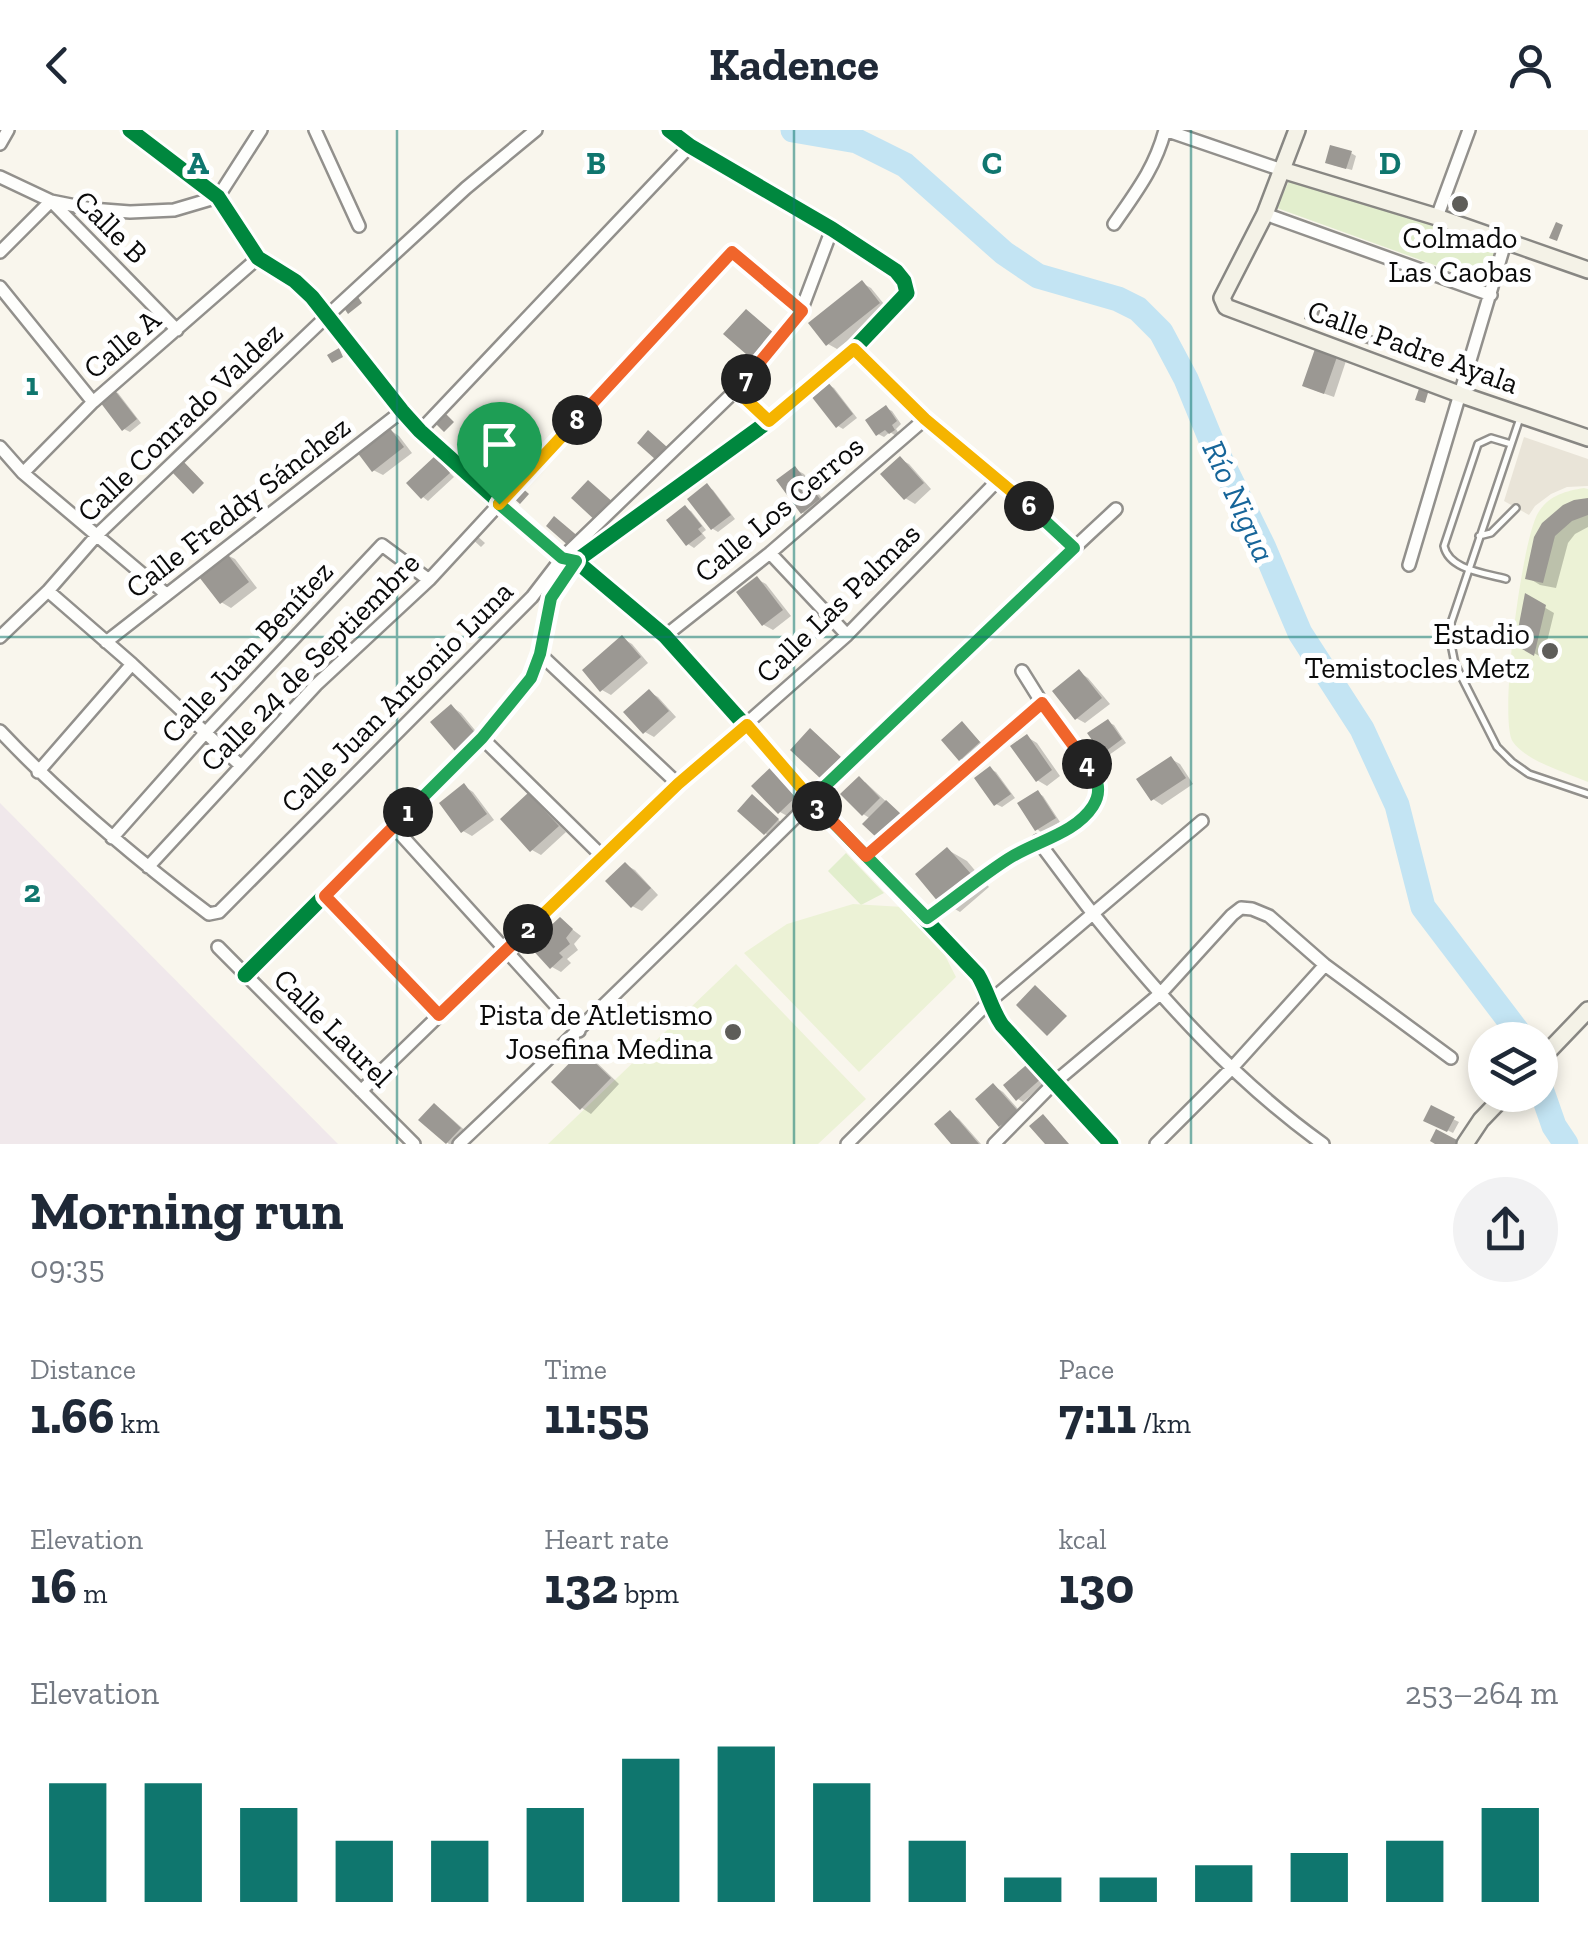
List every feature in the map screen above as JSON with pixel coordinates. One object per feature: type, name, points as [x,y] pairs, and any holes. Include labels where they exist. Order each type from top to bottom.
[{"type":"main road","points":[[1265,214],[1297,130]]},
{"type":"main road","points":[[1282,170],[1588,270]]},
{"type":"main road","name":"Calle Padre Ayala","points":[[1265,214],[1222,298],[1226,307],[1588,438]]},
{"type":"main road","points":[[1558,1041],[1588,1010]]},
{"type":"main road","points":[[1464,1144],[1488,1112]]},
{"type":"street","points":[[0,144],[8,130]]},
{"type":"street","points":[[130,130],[218,197],[258,258],[295,281],[420,431],[562,558],[576,561],[665,636],[811,799],[978,975],[1002,1025],[1111,1144]]},
{"type":"street","points":[[0,177],[50,201],[91,210],[174,210],[218,197],[260,130]]},
{"type":"street","points":[[314,130],[359,226]]},
{"type":"street","name":"Calle Conrado Valdez","points":[[0,636],[48,591],[97,535],[326,317],[466,188],[536,130]]},
{"type":"street","points":[[245,975],[482,738],[531,678],[551,598],[576,561],[769,421],[854,349],[907,293],[896,272],[669,130]]},
{"type":"street","points":[[1437,218],[1468,130]]},
{"type":"street","points":[[1114,224],[1148,176],[1169,131],[1282,170]]},
{"type":"street","points":[[420,431],[690,146]]},
{"type":"street","points":[[0,252],[50,201]]},
{"type":"street","name":"Calle B","points":[[50,201],[177,330]]},
{"type":"street","points":[[1265,214],[1490,295]]},
{"type":"street","name":"Calle Juan Antonio Luna","points":[[148,867],[208,914],[219,912],[532,598],[562,558],[736,390],[802,311],[832,229]]},
{"type":"street","points":[[1408,564],[1506,242]]},
{"type":"street","name":"Calle 24 de Septiembre","points":[[148,867],[316,685],[428,580],[732,252],[802,311]]},
{"type":"street","name":"Calle A","points":[[24,473],[93,402],[258,258]]},
{"type":"street","points":[[0,287],[93,402]]},
{"type":"street","points":[[854,349],[925,419],[999,479],[1074,548]]},
{"type":"street","points":[[736,390],[769,421]]},
{"type":"street","name":"Calle Freddy Sánchez","points":[[106,642],[402,411]]},
{"type":"street","name":"Calle Los Cerros","points":[[665,636],[770,553],[925,419]]},
{"type":"street","points":[[0,447],[24,473],[166,594]]},
{"type":"street","name":"Calle Las Palmas","points":[[361,1091],[678,784],[847,635],[999,479]]},
{"type":"street","points":[[459,1144],[579,1031],[811,799],[1116,509]]},
{"type":"street","name":"Calle Juan Benítez","points":[[112,838],[382,546],[428,580]]},
{"type":"street","points":[[770,553],[847,635]]},
{"type":"street","points":[[48,591],[240,765]]},
{"type":"street","points":[[540,654],[678,784]]},
{"type":"street","points":[[38,772],[132,664]]},
{"type":"street","points":[[927,918],[1008,859],[1071,828],[1093,806],[1099,791],[1098,777],[1022,671]]},
{"type":"street","points":[[866,856],[1042,703]]},
{"type":"street","points":[[0,732],[38,772],[148,867]]},
{"type":"street","points":[[482,738],[603,857]]},
{"type":"street","points":[[853,1142],[990,1001],[1202,821]]},
{"type":"street","points":[[394,826],[579,1031]]},
{"type":"street","points":[[1038,842],[1160,993],[1230,1068],[1323,1144]]},
{"type":"street","points":[[325,896],[439,1015]]},
{"type":"street","points":[[994,1144],[1055,1082],[1160,993],[1241,908],[1268,916],[1325,965],[1451,1058]]},
{"type":"street","name":"Calle Laurel","points":[[218,947],[414,1144]]},
{"type":"street","points":[[1156,1144],[1325,965]]},
{"type":"lane","points":[[1521,416],[1468,568],[1451,624],[1450,644],[1455,664],[1496,747],[1529,774],[1588,794]]},
{"type":"lane","points":[[1506,579],[1450,560],[1444,546],[1476,449],[1482,441],[1492,438],[1511,444]]},
{"type":"lane","points":[[1479,536],[1492,533],[1516,508]]},
{"type":"shaded area","points":[[1524,437],[1588,459],[1588,486],[1567,487],[1551,494],[1529,515],[1504,501]]},
{"type":"shaded area","points":[[0,803],[338,1144],[0,1144]]},
{"type":"green space","points":[[1291,176],[1499,243],[1487,284],[1277,208]]},
{"type":"green space","name":"Estadio Temistocles Metz","points":[[1588,489],[1588,782],[1547,766],[1519,749],[1509,727],[1508,701],[1514,629],[1532,529],[1538,513],[1552,498]]},
{"type":"green space","points":[[846,853],[884,893],[861,905],[828,871]]},
{"type":"green space","points":[[853,904],[903,907],[935,936],[956,977],[859,1072],[744,953],[787,924]]},
{"type":"green space","name":"Pista de Atletismo Josefina Medina","points":[[736,964],[866,1099],[818,1144],[548,1144]]},
{"type":"building","points":[[1330,145],[1352,151],[1346,169],[1325,163]]},
{"type":"building","name":"Colmado Las Caobas","points":[[1457,198],[1467,200],[1464,211],[1454,208]]},
{"type":"building","points":[[1556,222],[1563,225],[1557,241],[1549,238]]},
{"type":"building","points":[[862,280],[880,303],[826,346],[808,323]]},
{"type":"building","points":[[358,297],[362,303],[348,314],[344,308]]},
{"type":"building","points":[[1309,305],[1321,309],[1316,323],[1304,319]]},
{"type":"building","points":[[746,309],[776,335],[754,361],[723,334]]},
{"type":"building","points":[[1366,333],[1383,339],[1380,348],[1363,343]]},
{"type":"building","points":[[1316,346],[1338,354],[1324,394],[1302,386]]},
{"type":"building","points":[[339,348],[343,357],[332,363],[327,355]]},
{"type":"building","points":[[828,382],[853,414],[836,428],[811,396]]},
{"type":"building","points":[[1421,383],[1430,386],[1425,403],[1415,400]]},
{"type":"building","points":[[112,387],[137,419],[122,431],[97,398]]},
{"type":"building","points":[[886,405],[897,421],[892,425],[895,430],[889,434],[885,430],[876,436],[865,420]]},
{"type":"building","points":[[445,413],[454,422],[444,432],[435,423]]},
{"type":"building","points":[[389,427],[404,447],[372,472],[357,452]]},
{"type":"building","points":[[648,430],[667,447],[656,460],[637,443]]},
{"type":"building","points":[[435,456],[450,473],[421,499],[406,483]]},
{"type":"building","points":[[900,456],[924,483],[904,500],[880,474]]},
{"type":"building","points":[[183,461],[204,483],[193,494],[172,472]]},
{"type":"building","points":[[795,466],[820,499],[801,514],[776,480]]},
{"type":"building","points":[[588,480],[615,504],[598,523],[571,498]]},
{"type":"building","points":[[707,483],[731,515],[711,530],[687,499]]},
{"type":"building","points":[[520,486],[529,494],[520,504],[510,495]]},
{"type":"building","points":[[1588,498],[1588,515],[1572,521],[1555,536],[1543,583],[1525,579],[1534,537],[1542,523],[1563,505]]},
{"type":"building","points":[[685,505],[702,526],[698,529],[702,534],[686,546],[666,520]]},
{"type":"building","points":[[554,516],[580,538],[571,548],[546,526]]},
{"type":"building","points":[[225,551],[249,582],[220,604],[196,573]]},
{"type":"building","points":[[757,576],[783,610],[762,626],[736,592]]},
{"type":"building","points":[[1525,593],[1546,605],[1534,656],[1515,645]]},
{"type":"building","points":[[622,635],[641,657],[600,692],[582,670]]},
{"type":"building","points":[[1079,669],[1102,698],[1075,720],[1052,691]]},
{"type":"building","points":[[649,689],[669,711],[643,734],[623,712]]},
{"type":"building","points":[[451,704],[476,734],[455,751],[430,722]]},
{"type":"building","points":[[1108,719],[1122,739],[1102,754],[1087,733]]},
{"type":"building","points":[[962,721],[980,742],[959,761],[941,740]]},
{"type":"building","points":[[810,728],[841,757],[821,779],[790,750]]},
{"type":"building","points":[[1027,734],[1052,770],[1036,782],[1010,746]]},
{"type":"building","points":[[1171,756],[1186,778],[1151,801],[1136,779]]},
{"type":"building","points":[[775,763],[802,791],[778,814],[751,786]]},
{"type":"building","points":[[990,766],[1011,794],[994,806],[974,778]]},
{"type":"building","points":[[859,776],[880,798],[862,816],[840,794]]},
{"type":"building","points":[[464,783],[487,814],[461,833],[439,803]]},
{"type":"building","points":[[1038,790],[1056,818],[1035,831],[1017,803]]},
{"type":"building","points":[[528,793],[559,826],[530,852],[500,819]]},
{"type":"building","points":[[752,794],[779,819],[764,835],[737,811]]},
{"type":"building","points":[[886,800],[901,814],[877,838],[862,824]]},
{"type":"building","points":[[947,847],[972,875],[939,903],[915,874]]},
{"type":"building","points":[[625,862],[651,888],[631,908],[605,881]]},
{"type":"building","points":[[560,917],[573,929],[566,938],[570,944],[559,953],[563,957],[550,969],[529,946]]},
{"type":"building","points":[[1035,985],[1067,1016],[1047,1036],[1016,1005]]},
{"type":"building","points":[[582,1050],[611,1078],[580,1110],[551,1082]]},
{"type":"building","points":[[1031,1061],[1044,1076],[1016,1101],[1003,1085]]},
{"type":"building","points":[[993,1083],[1018,1111],[999,1127],[975,1099]]},
{"type":"building","points":[[434,1103],[461,1128],[446,1144],[418,1120]]},
{"type":"building","points":[[1431,1105],[1455,1117],[1447,1132],[1423,1121]]},
{"type":"building","points":[[950,1110],[979,1144],[951,1144],[934,1124]]},
{"type":"building","points":[[1043,1114],[1069,1144],[1045,1144],[1029,1126]]},
{"type":"building","points":[[1436,1129],[1457,1140],[1455,1144],[1430,1141]]},
{"type":"waterway","name":"Río Nigua","points":[[793,130],[857,141],[905,165],[1004,253],[1038,276],[1118,299],[1138,309],[1161,332],[1300,633],[1362,729],[1397,805],[1423,907],[1510,1022]]},
{"type":"waterway","name":"Río Nigua","points":[[1549,1112],[1566,1144]]},
{"type":"cycle path","points":[[130,130],[218,197],[258,258],[295,281],[312,297],[420,431],[562,558],[576,561],[665,636],[811,799],[978,975],[1002,1025],[1111,1144]]},
{"type":"cycle path","points":[[245,975],[482,738],[531,678],[551,598],[576,561],[769,421],[854,349],[907,293],[896,271],[669,130]]},
{"type":"place","name":"Colmado Las Caobas","points":[[1460,204]]},
{"type":"place","name":"Estadio Temistocles Metz","points":[[1550,651]]},
{"type":"place","name":"Pista de Atletismo Josefina Medina","points":[[733,1032]]},
{"type":"route","points":[[499,504],[562,558],[576,561],[551,598],[531,678],[482,738],[325,896],[439,1015],[678,784],[747,725],[811,799],[866,856],[927,918],[1008,859],[1071,828],[1093,806],[1099,791],[1098,777],[1042,703],[866,856],[811,799],[1074,548],[999,479],[925,419],[854,349],[769,421],[736,390],[802,311],[732,252],[499,504]]}]
